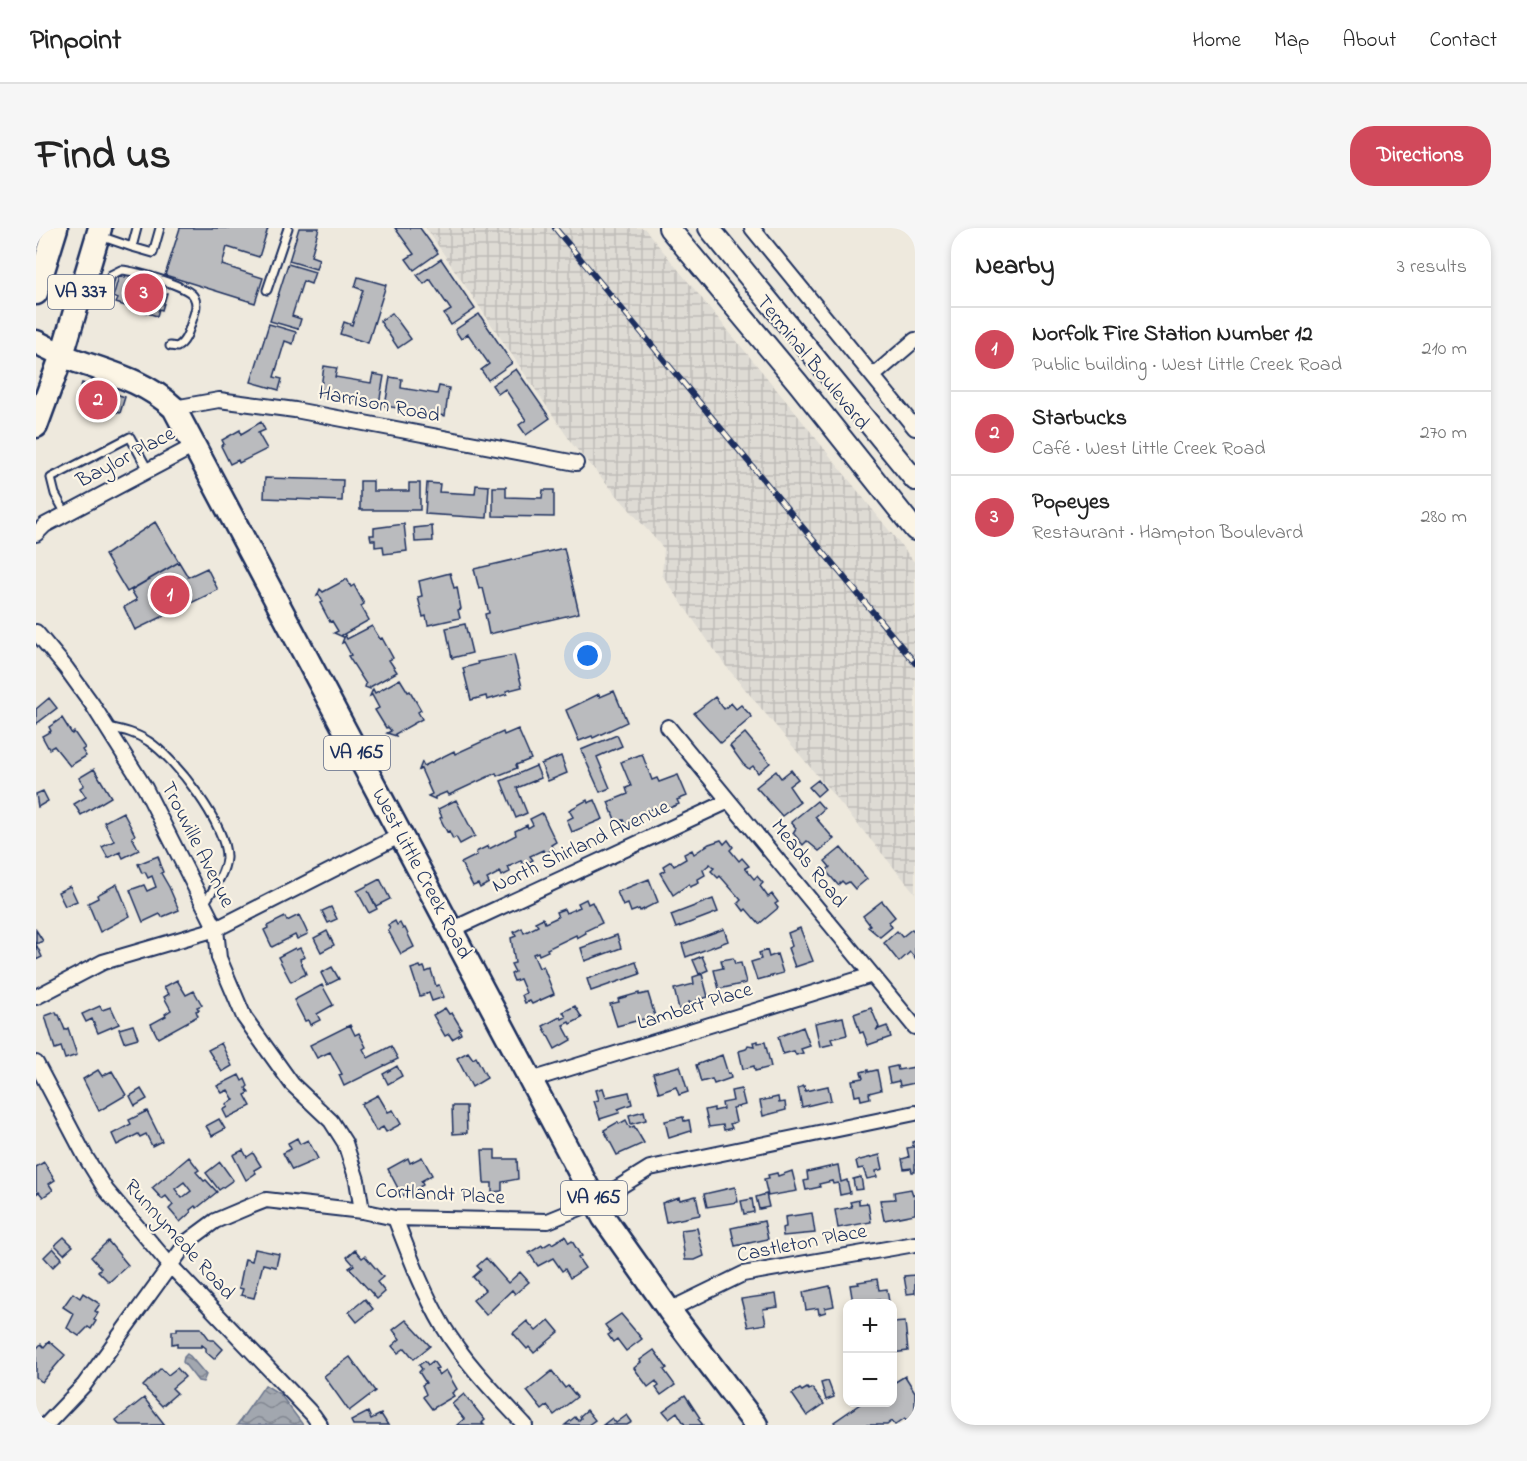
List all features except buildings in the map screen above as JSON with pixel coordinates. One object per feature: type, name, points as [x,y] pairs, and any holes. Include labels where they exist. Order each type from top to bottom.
[{"type":"main road","name":"VA 337","points":[[36,293],[56,228]]},
{"type":"main road","name":"Terminal Boulevard","points":[[669,228],[798,383],[915,530]]},
{"type":"main road","name":"Terminal Boulevard","points":[[708,228],[915,480]]},
{"type":"main road","name":"VA 337","points":[[36,426],[62,355],[99,232]]},
{"type":"main road","name":"West Little Creek Road","points":[[36,342],[62,355],[140,383],[160,394],[174,408],[604,1218],[669,1310],[756,1425]]},
{"type":"street","points":[[752,228],[915,428]]},
{"type":"street","points":[[873,376],[915,339]]},
{"type":"street","name":"Harrison Road","points":[[174,408],[219,400],[295,410],[576,463]]},
{"type":"street","name":"Baylor Place","points":[[39,528],[195,445]]},
{"type":"street","name":"Trouville Avenue","points":[[36,632],[70,673],[145,788],[216,929],[219,958],[244,1017],[292,1084],[331,1120],[345,1143],[357,1180],[362,1211]]},
{"type":"street","name":"Meads Road","points":[[668,727],[915,1027]]},
{"type":"street","name":"North Shirland Avenue","points":[[451,930],[729,801]]},
{"type":"street","points":[[36,998],[102,962],[216,929],[401,835]]},
{"type":"street","name":"Lambert Place","points":[[531,1080],[872,975]]},
{"type":"street","name":"Runnymede Road","points":[[36,1063],[85,1156],[106,1190],[169,1264],[320,1425]]},
{"type":"street","name":"Cortlandt Place","points":[[46,1425],[84,1385],[169,1264],[188,1241],[215,1221],[266,1200],[362,1211],[394,1218],[548,1221],[595,1202],[650,1168],[915,1113]]},
{"type":"street","points":[[394,1218],[420,1281],[443,1327],[472,1368],[525,1425]]},
{"type":"street","name":"Castleton Place","points":[[669,1310],[743,1274],[915,1244]]},
{"type":"lane","points":[[132,247],[137,228]]},
{"type":"lane","points":[[99,232],[132,247],[153,253],[160,228]]},
{"type":"lane","points":[[267,290],[288,228]]},
{"type":"lane","points":[[106,292],[111,275],[121,270],[169,283],[191,292],[196,307],[188,332],[180,346],[170,346]]},
{"type":"lane","points":[[66,514],[55,494],[51,478],[130,437],[148,470]]},
{"type":"lane","points":[[106,726],[127,731],[148,741],[171,759],[202,800],[220,833],[225,851],[225,864],[204,904]]},
{"type":"shaded area","points":[[426,228],[644,228],[915,563],[915,893],[725,665],[662,575],[664,549],[573,445]]},
{"type":"water","points":[[187,1354],[206,1375],[203,1382],[198,1381],[183,1362]]},
{"type":"water","points":[[265,1385],[280,1394],[303,1425],[237,1425]]},
{"type":"railway","points":[[555,228],[915,663]]},
{"type":"place","name":"Popeyes","points":[[144,293]]},
{"type":"place","name":"Starbucks","points":[[98,400]]},
{"type":"place","name":"Norfolk Fire Station Number 12","points":[[170,595]]}]
